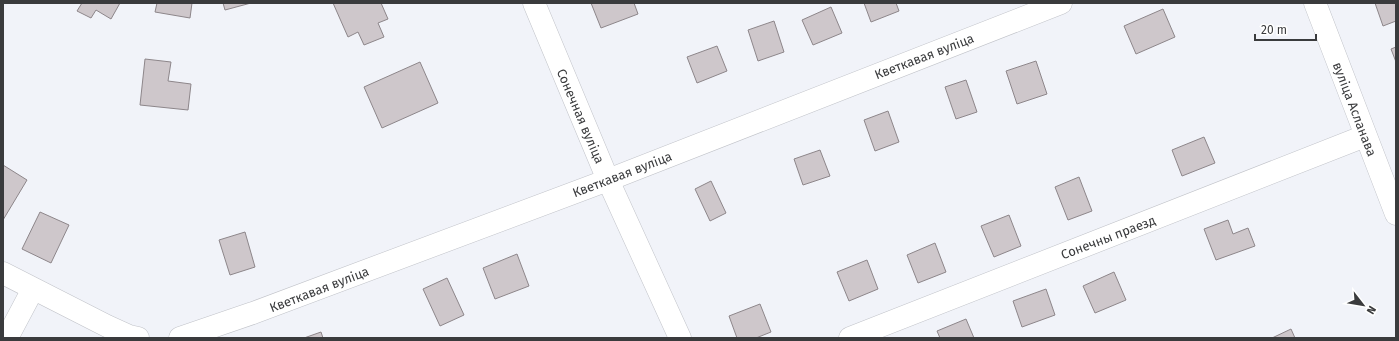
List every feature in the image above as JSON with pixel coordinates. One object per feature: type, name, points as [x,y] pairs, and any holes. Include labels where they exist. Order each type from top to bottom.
[{"type":"street","name":"Сонечная вуліца","points":[[534,3],[608,180],[680,338]]},
{"type":"street","name":"Кветкавая вуліца","points":[[180,338],[253,313],[608,180],[1060,3]]},
{"type":"street","name":"вуліца Асланава","points":[[1315,3],[1396,214]]},
{"type":"street","name":"Сонечны праезд","points":[[850,338],[1365,136]]},
{"type":"street","points":[[3,273],[107,326],[129,336],[138,338]]},
{"type":"street","points":[[7,338],[33,289]]},
{"type":"building","points":[[82,3],[120,3],[111,19],[96,10],[91,18],[77,11]]},
{"type":"building","points":[[157,3],[192,3],[190,18],[155,12]]},
{"type":"building","points":[[223,3],[251,3],[225,10]]},
{"type":"building","points":[[333,3],[381,3],[388,19],[378,23],[384,37],[364,45],[358,32],[348,37]]},
{"type":"building","points":[[591,3],[634,3],[638,14],[601,28]]},
{"type":"building","points":[[864,3],[896,3],[899,11],[871,22]]},
{"type":"building","points":[[1375,3],[1396,3],[1396,21],[1383,26]]},
{"type":"building","points":[[831,7],[842,33],[813,45],[802,20]]},
{"type":"building","points":[[1163,9],[1175,37],[1136,54],[1124,26]]},
{"type":"building","points":[[774,21],[784,52],[758,61],[748,30]]},
{"type":"building","points":[[717,46],[727,71],[697,83],[687,57]]},
{"type":"building","points":[[1396,47],[1396,62],[1391,49]]},
{"type":"building","points":[[145,59],[171,62],[168,81],[191,84],[188,110],[140,105]]},
{"type":"building","points":[[1036,61],[1047,94],[1017,104],[1006,71]]},
{"type":"building","points":[[420,62],[438,103],[382,128],[364,87]]},
{"type":"building","points":[[966,80],[977,112],[956,119],[945,87]]},
{"type":"building","points":[[888,111],[899,142],[875,151],[864,120]]},
{"type":"building","points":[[1204,137],[1215,163],[1182,176],[1172,150]]},
{"type":"building","points":[[820,150],[830,176],[803,185],[794,159]]},
{"type":"building","points":[[3,165],[27,180],[3,220]]},
{"type":"building","points":[[1079,177],[1092,211],[1068,220],[1055,187]]},
{"type":"building","points":[[711,181],[726,213],[710,221],[695,189]]},
{"type":"building","points":[[40,212],[69,225],[51,263],[22,249]]},
{"type":"building","points":[[1009,215],[1021,246],[994,257],[981,226]]},
{"type":"building","points":[[1228,220],[1233,234],[1248,228],[1255,246],[1216,260],[1204,229]]},
{"type":"building","points":[[245,232],[255,267],[230,275],[219,240]]},
{"type":"building","points":[[935,243],[946,272],[918,283],[907,255]]},
{"type":"building","points":[[517,254],[529,286],[495,299],[483,268]]},
{"type":"building","points":[[867,260],[878,289],[849,301],[837,272]]},
{"type":"building","points":[[1114,272],[1126,300],[1095,313],[1083,286]]},
{"type":"building","points":[[447,278],[464,315],[440,326],[423,289]]},
{"type":"building","points":[[1046,289],[1055,315],[1022,327],[1013,301]]},
{"type":"building","points":[[760,304],[771,332],[756,338],[737,338],[729,316]]},
{"type":"building","points":[[966,319],[974,338],[940,338],[937,331]]},
{"type":"building","points":[[1291,329],[1295,338],[1272,338]]},
{"type":"building","points":[[321,332],[323,338],[304,338]]}]
